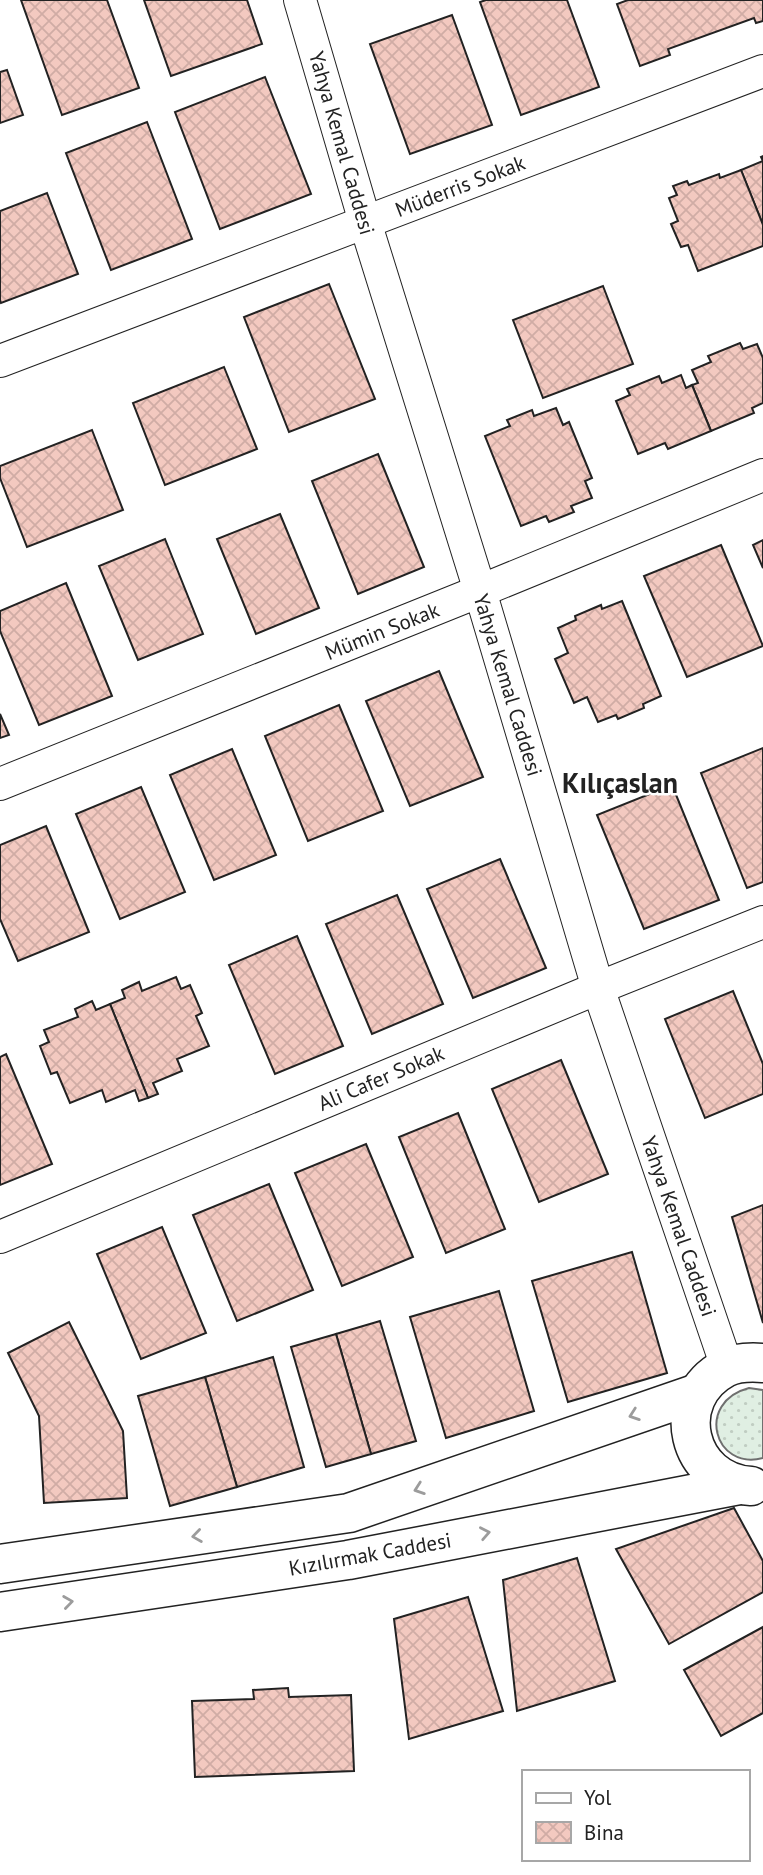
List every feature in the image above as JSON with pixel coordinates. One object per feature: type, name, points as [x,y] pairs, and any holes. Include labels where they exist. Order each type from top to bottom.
[{"type":"main road","points":[[745,1365],[711,1378],[698,1392],[691,1411],[690,1430],[695,1449],[706,1465],[721,1478],[751,1485]]},
{"type":"main road","name":"Kızılırmak Caddesi","points":[[0,1564],[349,1513],[698,1392]]},
{"type":"main road","name":"Kızılırmak Caddesi","points":[[0,1612],[348,1560],[751,1485]]},
{"type":"street","name":"Yahya Kemal Caddesi","points":[[300,0],[598,988],[745,1365]]},
{"type":"street","name":"Müderris Sokak","points":[[0,361],[763,71]]},
{"type":"street","name":"Mümin Sokak","points":[[0,784],[763,475]]},
{"type":"street","name":"Ali Cafer Sokak","points":[[0,1237],[763,922]]},
{"type":"green space","points":[[749,1388],[763,1390],[763,1458],[746,1459],[733,1455],[723,1445],[717,1433],[717,1420],[722,1407],[732,1396]]},
{"type":"building","points":[[21,0],[107,0],[139,88],[62,115]]},
{"type":"building","points":[[144,0],[247,0],[262,44],[171,76]]},
{"type":"building","points":[[567,0],[599,87],[521,115],[480,2]]},
{"type":"building","points":[[628,0],[763,0],[763,21],[756,23],[754,18],[668,49],[670,55],[640,66],[617,4]]},
{"type":"building","points":[[452,15],[492,125],[410,154],[370,44]]},
{"type":"building","points":[[7,70],[23,115],[0,123],[0,72]]},
{"type":"building","points":[[265,77],[311,194],[220,229],[175,112]]},
{"type":"building","points":[[147,122],[192,239],[111,270],[66,153]]},
{"type":"building","points":[[763,161],[763,225],[741,170]]},
{"type":"building","points":[[741,170],[763,225],[763,246],[698,271],[688,245],[681,247],[671,224],[678,221],[669,198],[677,195],[673,186],[687,181],[689,185],[719,174],[720,178]]},
{"type":"building","points":[[47,193],[78,274],[1,303],[0,211]]},
{"type":"building","points":[[329,284],[375,399],[289,432],[244,317]]},
{"type":"building","points":[[603,286],[633,364],[543,398],[513,320]]},
{"type":"building","points":[[740,343],[743,349],[757,344],[763,358],[763,403],[752,408],[754,413],[711,431],[692,385],[698,383],[692,370],[711,362],[708,356]]},
{"type":"building","points":[[224,367],[257,449],[165,485],[133,403]]},
{"type":"building","points":[[681,375],[686,388],[692,385],[711,431],[668,449],[665,443],[638,454],[616,401],[630,395],[627,389],[659,376],[662,383]]},
{"type":"building","points":[[556,408],[563,425],[569,422],[592,478],[585,481],[592,498],[571,506],[574,512],[549,522],[546,516],[521,526],[485,436],[510,426],[507,420],[532,410],[534,416]]},
{"type":"building","points":[[92,430],[123,510],[27,547],[0,478],[0,466]]},
{"type":"building","points":[[378,454],[424,567],[358,594],[312,481]]},
{"type":"building","points":[[280,514],[319,608],[256,634],[217,539]]},
{"type":"building","points":[[165,539],[203,634],[138,660],[99,566]]},
{"type":"building","points":[[763,540],[763,568],[753,545]]},
{"type":"building","points":[[721,545],[763,646],[687,677],[644,576]]},
{"type":"building","points":[[66,583],[112,696],[39,725],[0,631],[0,611]]},
{"type":"building","points":[[622,601],[661,696],[643,704],[644,708],[618,719],[616,715],[598,722],[587,697],[574,703],[555,659],[568,653],[558,628],[576,620],[575,616],[601,605],[602,609]]},
{"type":"building","points":[[439,671],[483,777],[410,806],[366,701]]},
{"type":"building","points":[[339,705],[383,811],[308,841],[265,736]]},
{"type":"building","points":[[0,714],[9,735],[0,738]]},
{"type":"building","points":[[763,748],[763,882],[747,888],[701,773]]},
{"type":"building","points":[[232,749],[276,855],[214,880],[170,775]]},
{"type":"building","points":[[672,785],[719,900],[644,929],[597,815]]},
{"type":"building","points":[[141,787],[185,892],[120,919],[76,814]]},
{"type":"building","points":[[46,826],[89,932],[18,961],[0,919],[0,845]]},
{"type":"building","points":[[500,859],[546,968],[473,998],[427,889]]},
{"type":"building","points":[[397,895],[443,1004],[372,1034],[326,924]]},
{"type":"building","points":[[297,936],[343,1046],[275,1074],[229,965]]},
{"type":"building","points":[[176,977],[181,989],[190,985],[202,1013],[196,1016],[209,1046],[177,1059],[182,1071],[153,1083],[158,1094],[148,1098],[110,1004],[125,998],[122,990],[139,982],[142,991]]},
{"type":"building","points":[[733,991],[763,1064],[763,1094],[705,1118],[665,1019]]},
{"type":"building","points":[[92,1001],[96,1010],[110,1004],[148,1098],[139,1101],[135,1090],[106,1102],[102,1090],[70,1103],[57,1072],[51,1074],[40,1046],[49,1042],[44,1030],[78,1017],[75,1009]]},
{"type":"building","points":[[6,1054],[52,1164],[0,1185],[0,1057]]},
{"type":"building","points":[[561,1060],[608,1174],[539,1202],[492,1089]]},
{"type":"building","points":[[458,1113],[505,1229],[446,1253],[399,1137]]},
{"type":"building","points":[[366,1144],[413,1257],[342,1286],[295,1173]]},
{"type":"building","points":[[269,1184],[313,1290],[237,1321],[193,1215]]},
{"type":"building","points":[[763,1205],[763,1323],[732,1217]]},
{"type":"building","points":[[162,1227],[206,1333],[141,1359],[97,1254]]},
{"type":"building","points":[[632,1252],[667,1373],[568,1402],[532,1281]]},
{"type":"building","points":[[499,1291],[534,1411],[446,1438],[410,1317]]},
{"type":"building","points":[[380,1321],[416,1441],[371,1454],[336,1334]]},
{"type":"building","points":[[69,1322],[123,1431],[127,1498],[44,1503],[39,1416],[8,1353]]},
{"type":"building","points":[[336,1334],[371,1454],[326,1467],[291,1347]]},
{"type":"building","points":[[273,1357],[304,1467],[237,1487],[205,1377]]},
{"type":"building","points":[[205,1377],[237,1487],[170,1506],[138,1396]]},
{"type":"building","points":[[734,1508],[763,1561],[763,1592],[669,1644],[616,1549]]},
{"type":"building","points":[[577,1558],[615,1681],[517,1711],[503,1580]]},
{"type":"building","points":[[468,1597],[503,1711],[409,1739],[394,1619]]},
{"type":"building","points":[[763,1627],[763,1713],[721,1736],[684,1670]]},
{"type":"building","points":[[288,1688],[289,1697],[351,1695],[354,1771],[195,1777],[192,1701],[254,1699],[253,1690]]},
{"type":"district","name":"Kılıçaslan","points":[[620,782]]}]
